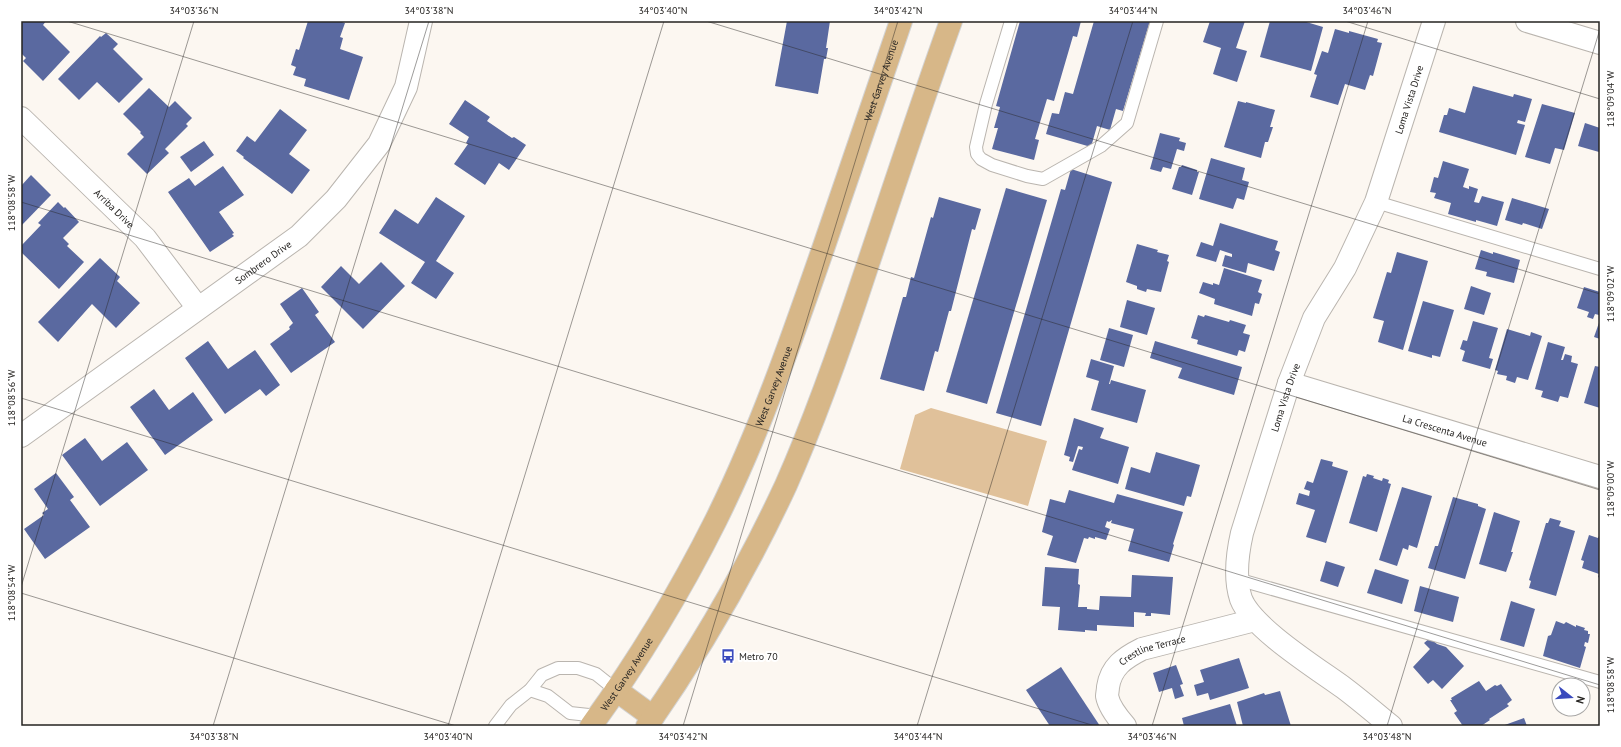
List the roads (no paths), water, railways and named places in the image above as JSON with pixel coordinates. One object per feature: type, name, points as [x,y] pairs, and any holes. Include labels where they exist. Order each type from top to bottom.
[{"type":"main road","name":"West Garvey Avenue","points":[[594,721],[616,690],[686,578],[716,519],[757,430],[794,334],[901,21]]},
{"type":"main road","points":[[616,690],[650,722],[705,637],[741,575],[772,514],[799,455],[836,360],[951,21]]},
{"type":"street","name":"Sombrero Drive","points":[[21,436],[299,236],[336,199],[379,144],[406,87],[421,21]]},
{"type":"street","name":"Loma Vista Drive","points":[[1391,726],[1346,689],[1273,636],[1255,620],[1242,600],[1237,578],[1237,556],[1242,533],[1289,384],[1314,318],[1345,268],[1376,202],[1434,21]]},
{"type":"street","points":[[1527,21],[1600,43]]},
{"type":"street","name":"Arriba Drive","points":[[21,118],[145,238],[198,308]]},
{"type":"street","name":"La Crescenta Avenue","points":[[1289,384],[1600,477]]},
{"type":"street","name":"Crestline Terrace","points":[[1125,726],[1114,712],[1107,697],[1109,680],[1114,668],[1128,656],[1142,649],[1255,620]]},
{"type":"lane","points":[[1012,21],[986,104],[976,147],[977,154],[981,159],[992,165],[1027,176],[1043,179],[1101,146],[1127,123],[1157,21]]},
{"type":"lane","points":[[1376,202],[1600,269]]},
{"type":"lane","points":[[1237,578],[1600,682]]},
{"type":"lane","points":[[495,726],[511,705],[530,690],[542,675],[558,668],[578,668],[596,674],[616,690]]},
{"type":"lane","points":[[530,690],[548,696],[570,713],[594,721]]},
{"type":"place","name":"Metro 70","points":[[728,656]]}]
